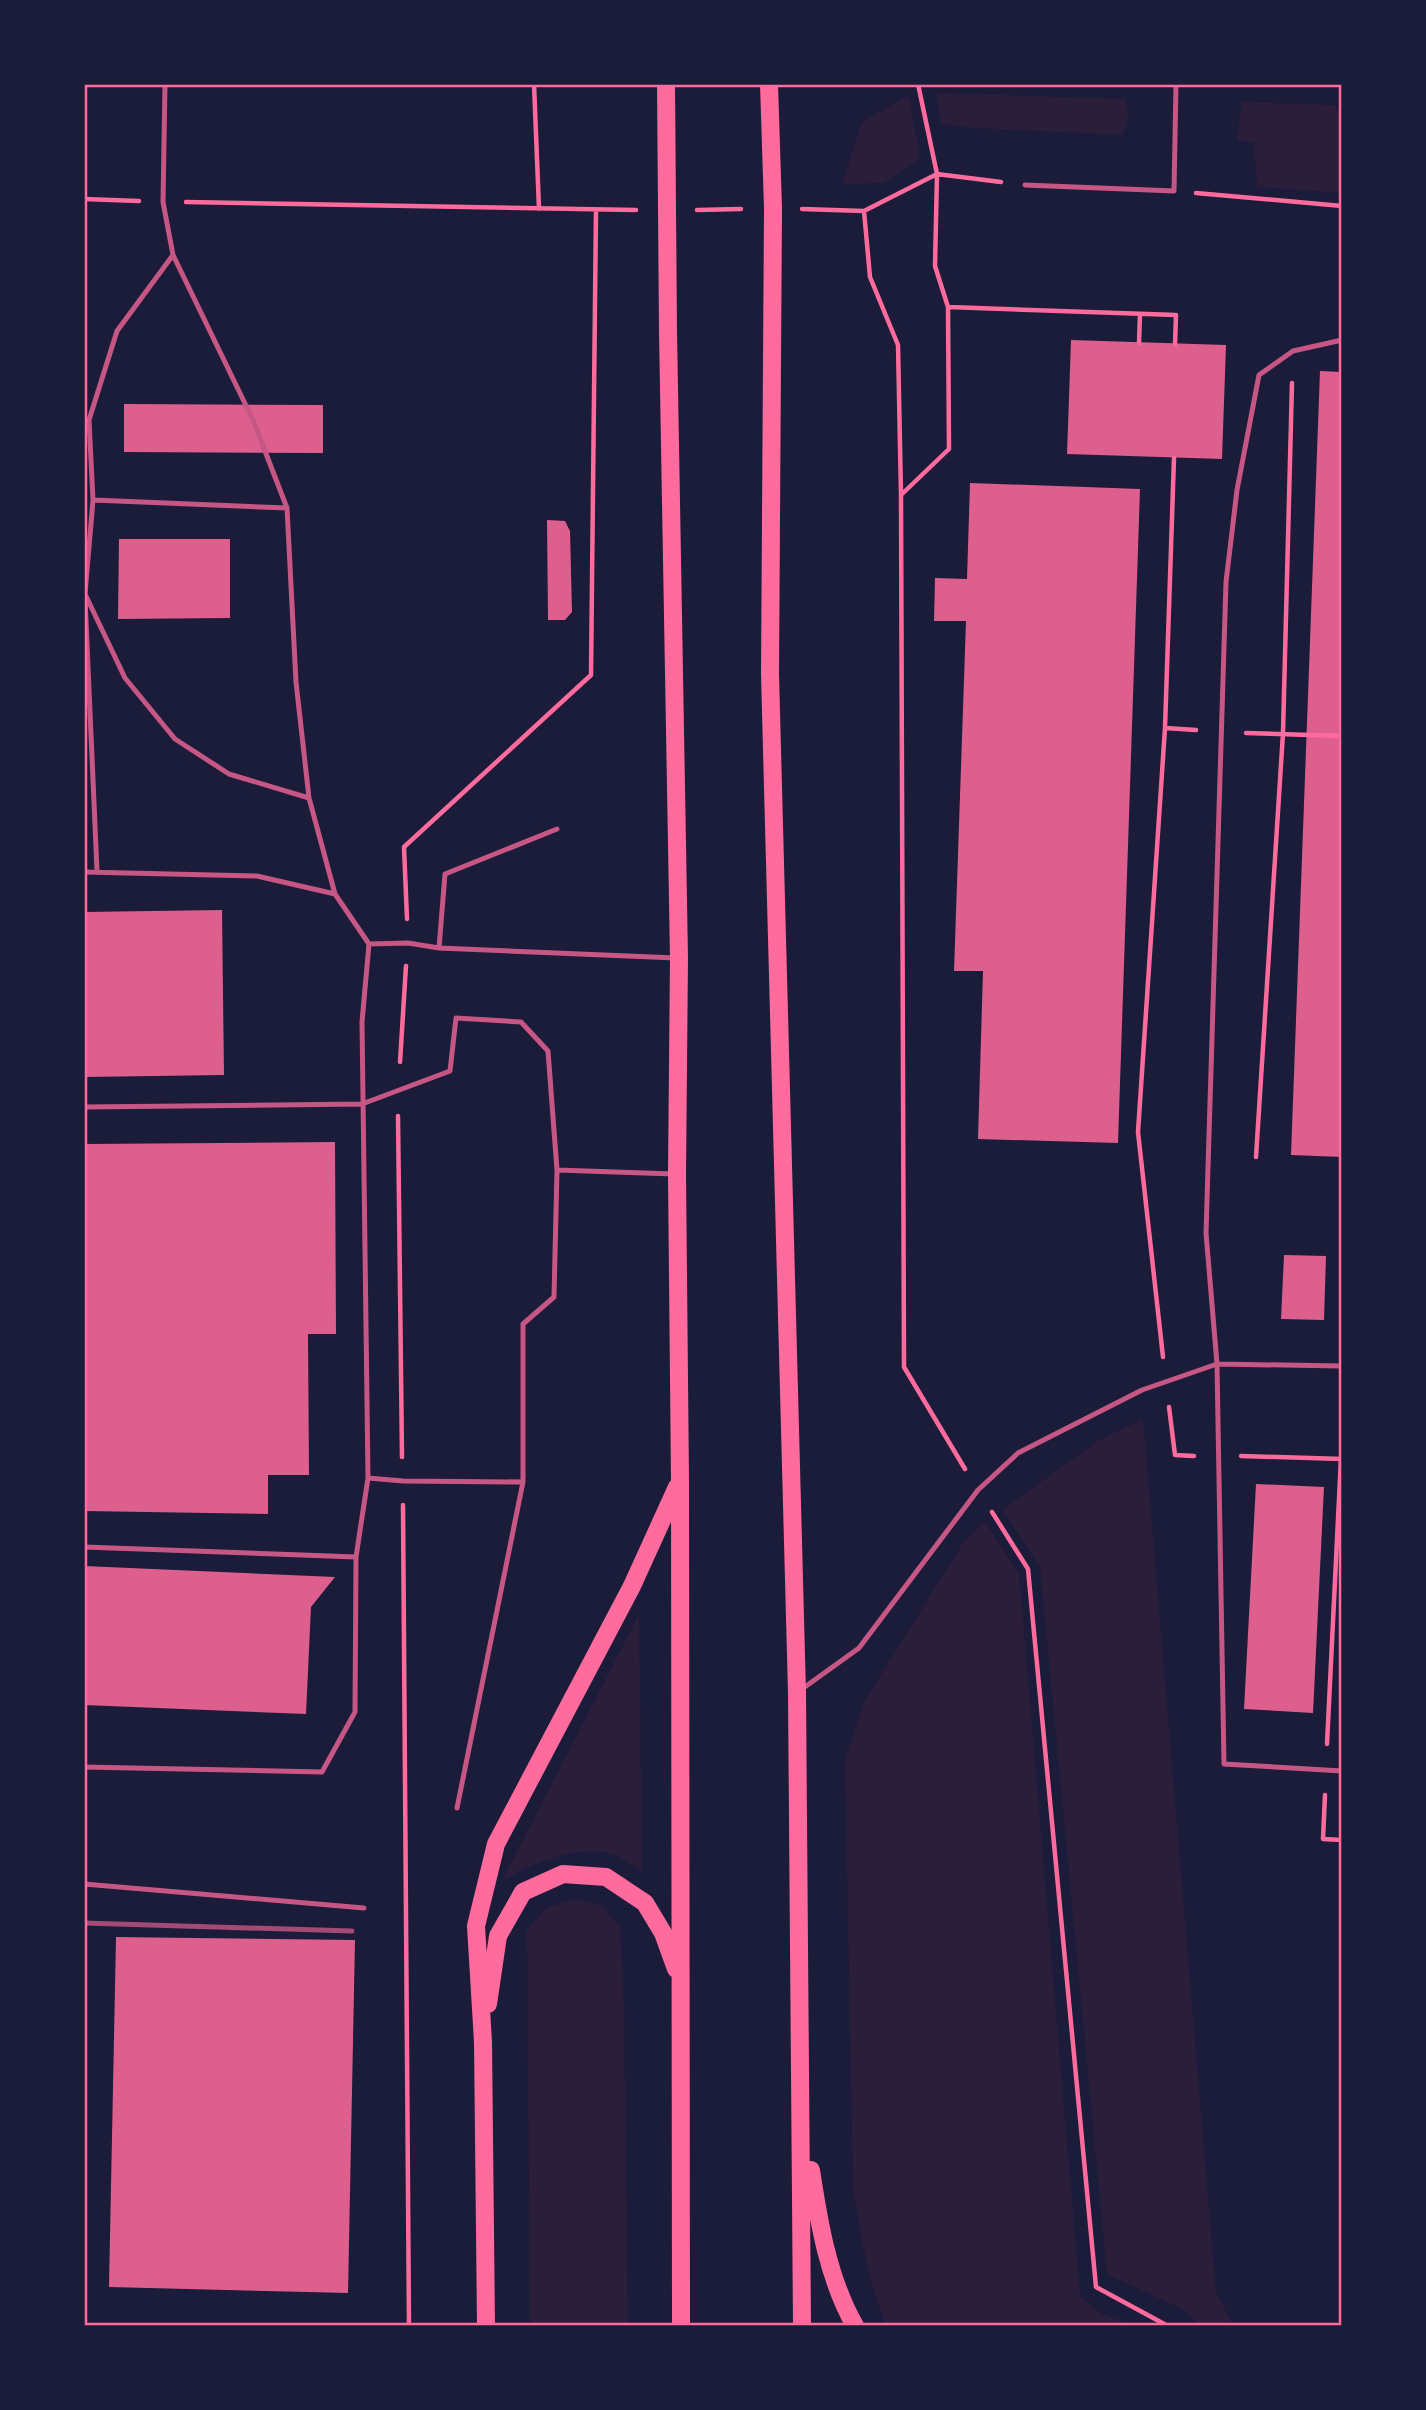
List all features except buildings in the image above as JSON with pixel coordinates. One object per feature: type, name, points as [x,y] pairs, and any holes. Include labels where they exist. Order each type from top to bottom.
[{"type":"main road","points":[[666,84],[679,958],[677,1174],[681,2326]]},
{"type":"main road","points":[[769,84],[773,208],[769,674],[797,1693],[802,2326]]},
{"type":"main road","points":[[486,2326],[483,2042],[476,1926],[496,1844],[632,1586],[680,1480]]},
{"type":"main road","points":[[483,2042],[498,1936],[523,1892],[563,1874],[606,1878],[645,1903],[663,1933],[681,1983]]},
{"type":"main road","points":[[801,2104],[820,2231],[845,2308],[855,2326]]},
{"type":"lane","points":[[84,1767],[323,1772],[355,1712],[356,1557],[368,1478],[362,1021],[369,944],[335,894],[309,798],[296,682],[287,508],[253,420],[173,255],[163,202],[165,84]]},
{"type":"lane","points":[[1025,185],[1174,191],[1177,84]]},
{"type":"lane","points":[[97,871],[85,594],[93,500],[89,420],[117,331],[173,255]]},
{"type":"lane","points":[[1342,340],[1293,351],[1259,374],[1237,490],[1226,582],[1206,1233],[1217,1364],[1224,1764],[1342,1771]]},
{"type":"lane","points":[[93,500],[287,508]]},
{"type":"lane","points":[[85,594],[125,678],[175,739],[229,774],[309,798]]},
{"type":"lane","points":[[439,948],[444,874],[557,829]]},
{"type":"lane","points":[[84,872],[257,876],[335,894]]},
{"type":"lane","points":[[369,944],[408,943],[439,948],[679,958]]},
{"type":"lane","points":[[84,1107],[362,1104],[450,1071],[456,1018],[521,1022],[548,1051],[557,1170],[554,1297],[523,1324],[523,1482],[457,1808]]},
{"type":"lane","points":[[557,1170],[677,1174]]},
{"type":"lane","points":[[797,1693],[859,1648],[978,1490],[1018,1453],[1142,1390],[1217,1364],[1342,1366]]},
{"type":"lane","points":[[368,1478],[403,1482],[523,1482]]},
{"type":"lane","points":[[84,1547],[356,1557]]},
{"type":"lane","points":[[84,1884],[364,1908]]},
{"type":"path","points":[[534,84],[539,209]]},
{"type":"path","points":[[901,495],[949,449],[948,307],[935,266],[937,174],[918,84]]},
{"type":"path","points":[[84,199],[596,210],[773,208],[864,211],[937,174],[1025,185]]},
{"type":"path","points":[[1174,191],[1342,206]]},
{"type":"path","points":[[409,2326],[398,1090],[408,943],[404,847],[591,675],[596,210]]},
{"type":"path","points":[[864,211],[870,277],[898,345],[901,495],[904,1367],[1028,1569],[1096,2287],[1168,2326]]},
{"type":"path","points":[[948,307],[1176,315],[1175,344]]},
{"type":"path","points":[[1139,342],[1140,314]]},
{"type":"path","points":[[1256,1157],[1283,733],[1293,351]]},
{"type":"path","points":[[1174,458],[1165,728],[1138,1132],[1165,1381],[1175,1455],[1342,1458],[1323,1839],[1342,1840]]},
{"type":"path","points":[[1165,728],[1342,736]]},
{"type":"shaded area","points":[[937,93],[1125,99],[1129,117],[1122,135],[941,124]]},
{"type":"shaded area","points":[[909,95],[920,158],[883,183],[842,184],[862,122]]},
{"type":"shaded area","points":[[1242,102],[1335,105],[1342,118],[1341,193],[1257,187],[1254,142],[1237,141]]},
{"type":"shaded area","points":[[1143,1419],[1216,2292],[1234,2326],[1199,2326],[1186,2311],[1107,2274],[1040,1566],[1002,1510],[1098,1441]]},
{"type":"shaded area","points":[[985,1521],[1019,1574],[1080,2296],[1100,2313],[1136,2326],[887,2326],[874,2292],[862,2239],[853,2185],[845,1760],[864,1702],[963,1543]]},
{"type":"shaded area","points":[[639,1614],[642,1871],[612,1854],[580,1852],[539,1863],[502,1881]]},
{"type":"shaded area","points":[[575,1899],[602,1906],[620,1927],[624,2011],[628,2326],[530,2326],[527,1930],[546,1908]]},
{"type":"railway","points":[[84,1923],[352,1931]]}]
